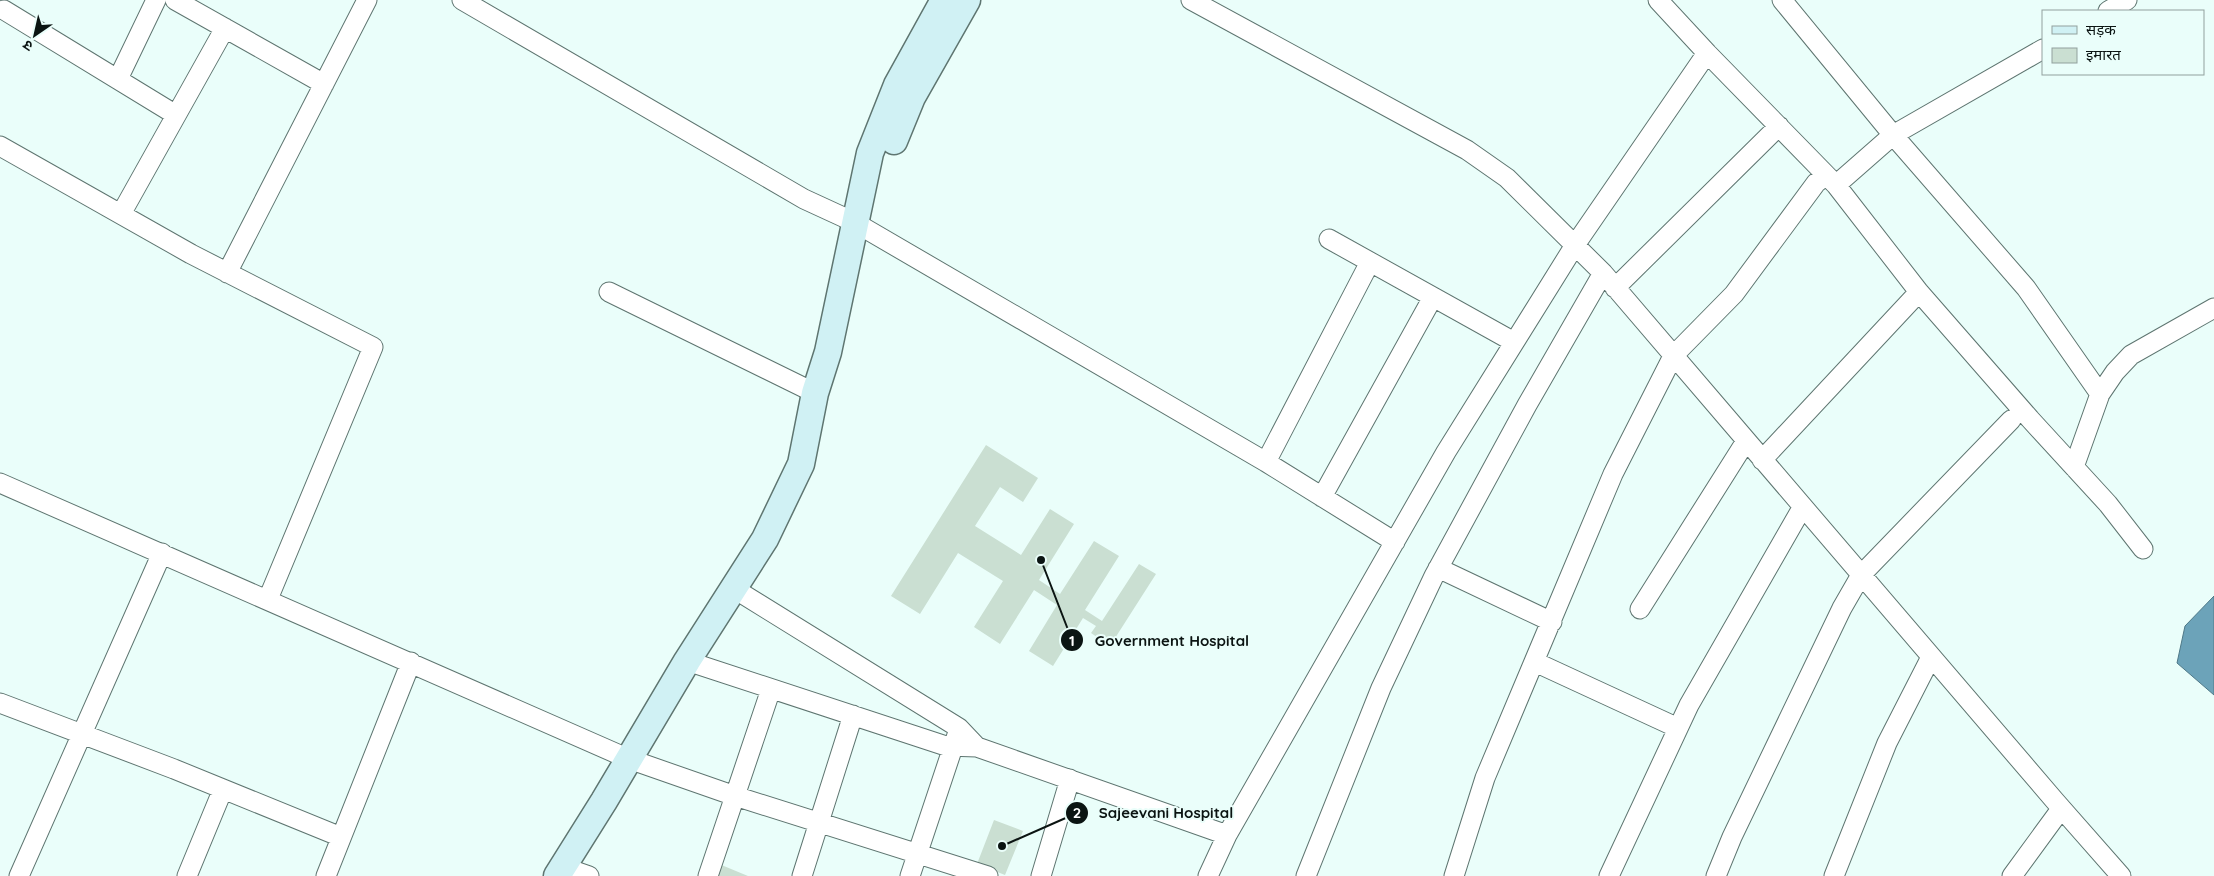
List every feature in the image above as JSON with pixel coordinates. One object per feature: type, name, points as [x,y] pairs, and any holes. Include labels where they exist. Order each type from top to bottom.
[{"type":"street","points":[[118,79],[156,0]]},
{"type":"street","points":[[175,0],[324,84]]},
{"type":"street","points":[[227,273],[367,0]]},
{"type":"street","points":[[462,0],[804,199],[854,222],[1266,462],[1395,542]]},
{"type":"street","points":[[589,876],[560,872],[687,661],[766,539],[801,464],[815,393],[828,352],[870,153],[897,86],[944,0]]},
{"type":"street","points":[[854,222],[885,164],[912,97],[966,0]]},
{"type":"street","points":[[1191,0],[1467,150],[1507,178],[1603,273],[1802,508],[2121,876]]},
{"type":"street","points":[[1658,0],[1831,180],[1919,292],[2108,504],[2143,549]]},
{"type":"street","points":[[1782,0],[1893,135],[2026,288],[2100,394]]},
{"type":"street","points":[[2110,10],[2128,0]]},
{"type":"street","points":[[4,10],[176,115]]},
{"type":"street","points":[[121,214],[225,28]]},
{"type":"street","points":[[1454,876],[1485,778],[1552,622],[1612,474],[1673,356],[1734,294],[1816,183],[1831,180],[1893,135],[2042,50]]},
{"type":"street","points":[[1208,876],[1227,835],[1446,452],[1575,245],[1707,53]]},
{"type":"street","points":[[1615,288],[1779,126]]},
{"type":"street","points":[[0,146],[227,273],[373,347],[268,599]]},
{"type":"street","points":[[1329,239],[1514,342]]},
{"type":"street","points":[[1266,462],[1370,262]]},
{"type":"street","points":[[1306,876],[1381,688],[1438,568],[1603,273]]},
{"type":"street","points":[[609,292],[815,393]]},
{"type":"street","points":[[1762,460],[1919,292]]},
{"type":"street","points":[[1322,497],[1433,297]]},
{"type":"street","points":[[2074,467],[2100,394],[2114,372],[2131,354],[2214,308]]},
{"type":"street","points":[[1716,876],[1732,837],[1833,625],[1861,575],[2011,420]]},
{"type":"street","points":[[1640,609],[1746,441]]},
{"type":"street","points":[[0,483],[629,759],[735,796],[988,876]]},
{"type":"street","points":[[1609,876],[1689,705],[1802,508]]},
{"type":"street","points":[[19,876],[162,553]]},
{"type":"street","points":[[1438,568],[1552,622]]},
{"type":"street","points":[[733,588],[959,728],[977,746]]},
{"type":"street","points":[[1834,876],[1887,743],[1931,657]]},
{"type":"street","points":[[687,661],[946,746],[977,746],[1227,835]]},
{"type":"street","points":[[326,876],[411,662]]},
{"type":"street","points":[[1535,662],[1678,728]]},
{"type":"street","points":[[708,876],[772,689]]},
{"type":"street","points":[[0,703],[223,789],[341,837]]},
{"type":"street","points":[[802,876],[853,716]]},
{"type":"street","points":[[910,876],[959,728]]},
{"type":"street","points":[[1041,876],[1070,778]]},
{"type":"street","points":[[187,876],[223,789]]},
{"type":"street","points":[[2012,876],[2061,809]]},
{"type":"water","points":[[2214,596],[2214,695],[2177,663],[2185,626]]},
{"type":"building","points":[[986,445],[1038,478],[1023,502],[1000,487],[975,526],[1021,555],[1050,509],[1074,524],[1039,580],[1060,594],[1094,541],[1119,556],[1085,610],[1102,621],[1139,564],[1156,574],[1110,646],[1091,633],[1096,626],[1083,618],[1053,666],[1029,651],[1057,605],[1034,590],[1000,644],[974,627],[1003,581],[958,553],[920,614],[891,596]]},
{"type":"building","points":[[994,820],[1023,831],[1005,875],[977,864]]},
{"type":"building","points":[[719,864],[748,876],[714,876]]},
{"type":"place","name":"Government Hospital","points":[[1041,560]]},
{"type":"place","name":"Sajeevani Hospital","points":[[1002,846]]}]
